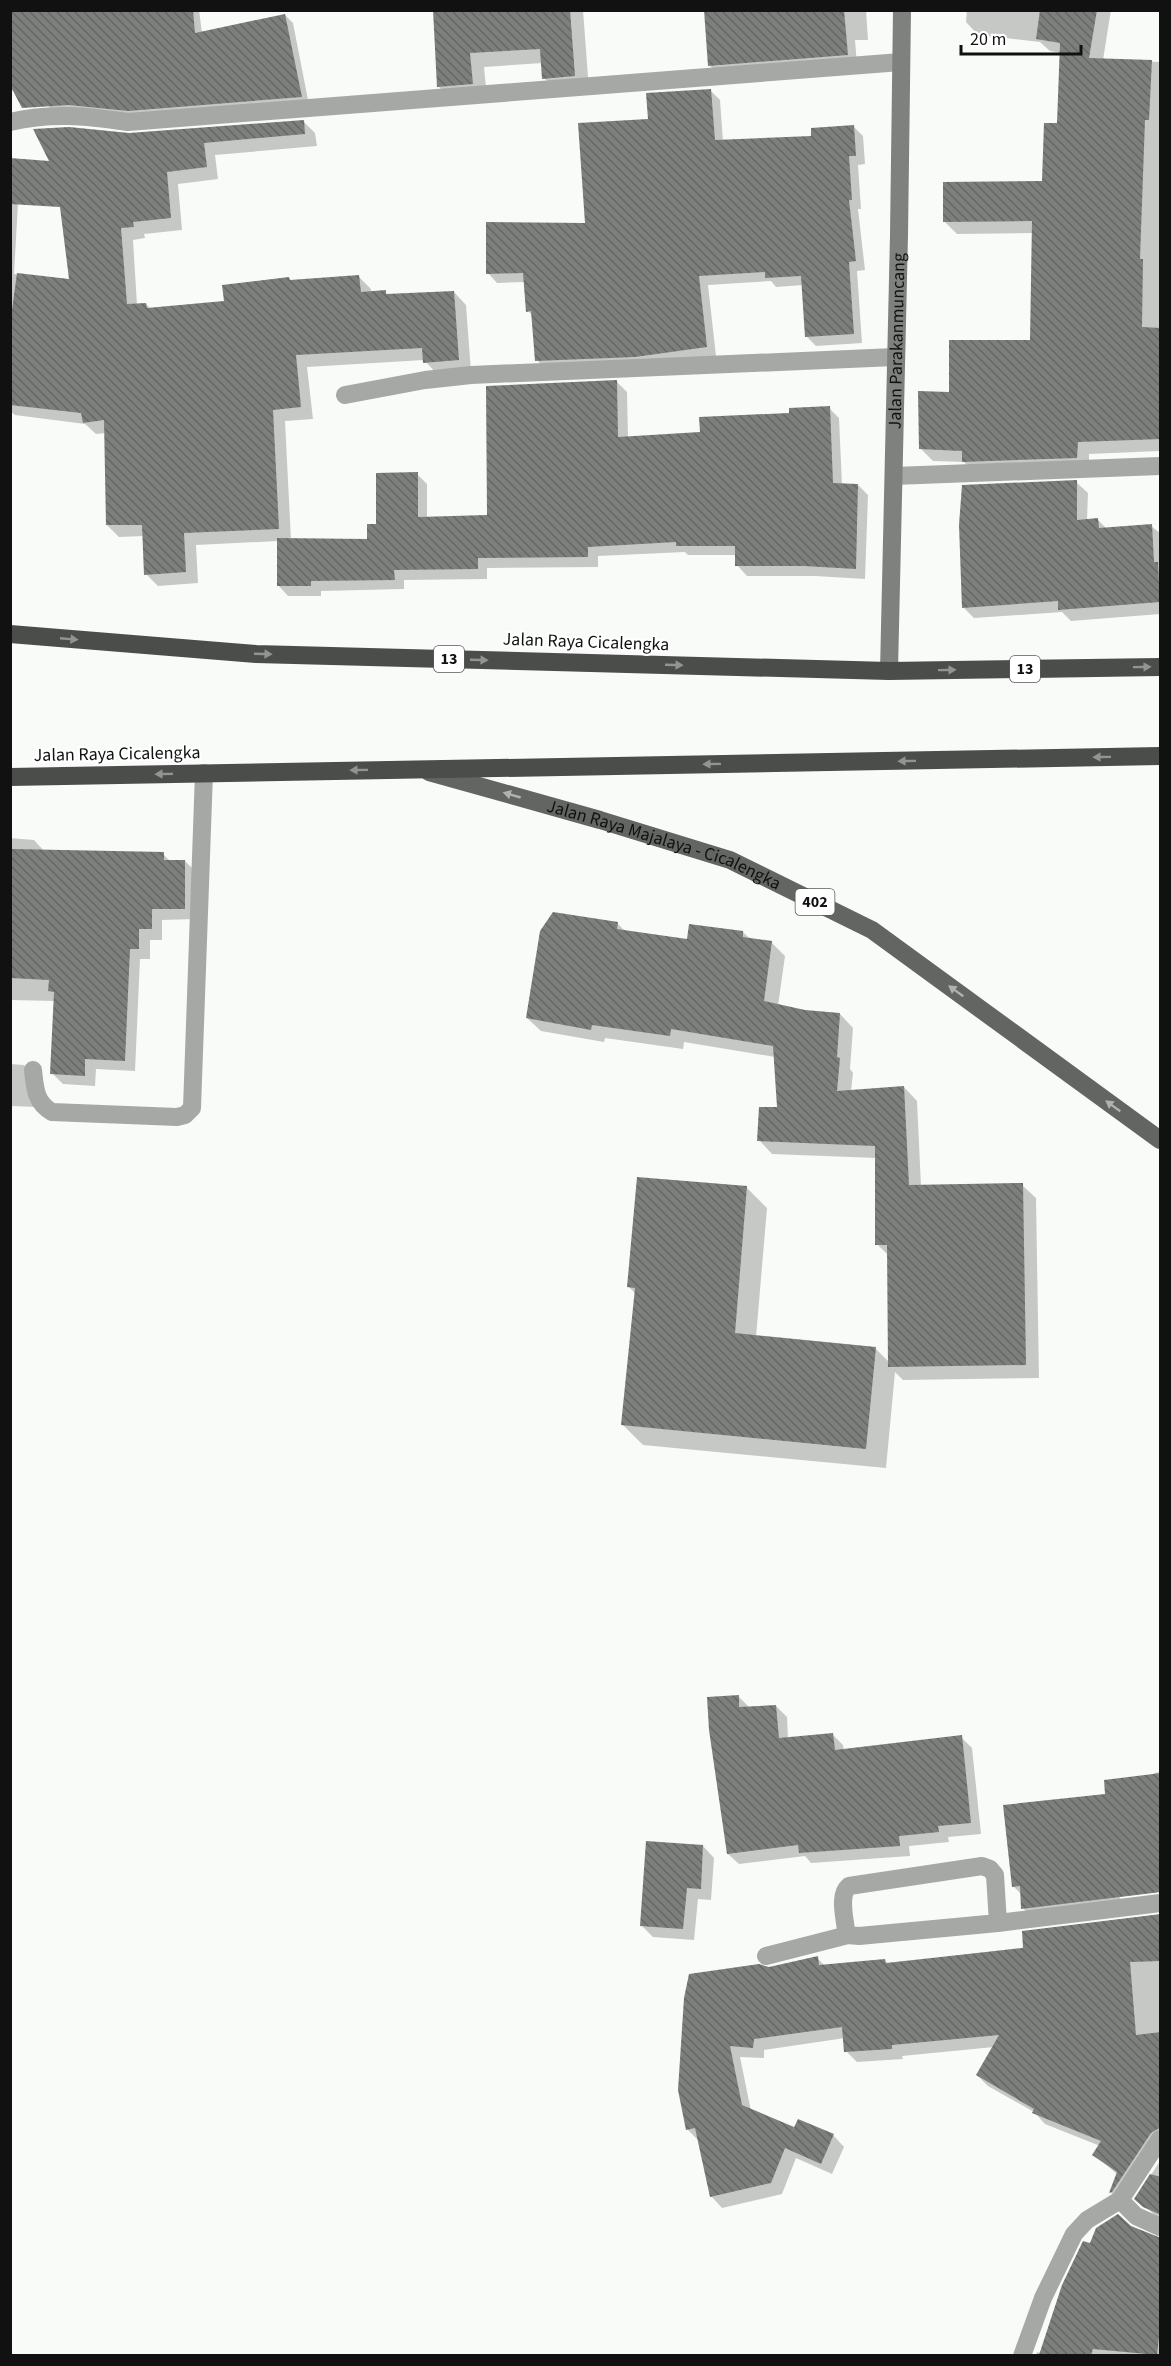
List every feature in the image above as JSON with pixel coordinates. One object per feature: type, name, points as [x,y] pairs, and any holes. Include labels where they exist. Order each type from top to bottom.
[{"type":"highway","name":"Jalan Raya Cicalengka","points":[[10,634],[256,654],[889,671],[1161,667]]},
{"type":"highway","name":"Jalan Raya Cicalengka","points":[[10,777],[1161,756]]},
{"type":"main road","name":"Jalan Parakanmuncang","points":[[889,671],[902,10]]},
{"type":"main road","name":"Jalan Raya Majalaya - Cicalengka","points":[[418,769],[600,820],[730,860],[872,930],[1161,1140]]},
{"type":"street","points":[[10,122],[35,116],[78,115],[128,122],[901,62]]},
{"type":"street","points":[[345,395],[425,380],[471,375],[895,357]]},
{"type":"street","points":[[894,476],[1161,466]]},
{"type":"street","points":[[33,1070],[37,1095],[42,1106],[52,1112],[177,1118],[185,1115],[192,1108],[204,773]]},
{"type":"street","points":[[848,1935],[843,1895],[849,1886],[982,1866],[990,1869],[995,1875],[998,1923]]},
{"type":"street","points":[[766,1956],[848,1935],[859,1936],[998,1923],[1161,1903]]},
{"type":"street","points":[[1022,2355],[1043,2298],[1074,2234],[1087,2220],[1120,2200],[1161,2139]]},
{"type":"street","points":[[1120,2200],[1136,2216],[1161,2227]]},
{"type":"building","points":[[10,10],[193,10],[195,33],[285,14],[302,97],[128,111],[69,105],[22,108],[10,85]]},
{"type":"building","points":[[433,10],[570,10],[575,76],[542,79],[540,49],[470,53],[473,84],[437,87]]},
{"type":"building","points":[[704,10],[844,10],[848,55],[708,66]]},
{"type":"building","points":[[1040,10],[1097,10],[1089,58],[1152,60],[1149,120],[1145,120],[1140,259],[1143,259],[1142,327],[1161,328],[1161,439],[1078,442],[1077,458],[962,462],[962,451],[919,449],[918,391],[949,392],[949,340],[1030,340],[1032,221],[943,222],[943,182],[1042,181],[1044,123],[1057,123],[1060,43],[1036,39]]},
{"type":"building","points":[[711,89],[715,140],[811,136],[811,128],[854,125],[856,156],[849,156],[852,200],[849,200],[856,261],[849,262],[854,334],[805,337],[801,276],[765,278],[765,272],[699,276],[707,347],[635,357],[535,361],[531,311],[526,312],[523,273],[486,274],[486,222],[585,223],[578,123],[648,119],[646,93]]},
{"type":"building","points":[[304,120],[305,134],[204,143],[207,167],[167,172],[171,218],[133,222],[134,227],[121,228],[127,304],[146,303],[147,308],[224,301],[222,285],[289,277],[290,280],[359,275],[361,292],[386,290],[386,294],[454,291],[459,360],[423,363],[422,348],[296,355],[301,407],[273,410],[279,529],[184,533],[186,572],[144,575],[142,525],[106,525],[104,420],[83,423],[81,413],[10,405],[10,325],[17,273],[69,279],[60,207],[10,204],[10,158],[49,161],[33,129],[69,127],[129,133]]},
{"type":"building","points":[[617,380],[618,437],[700,432],[699,417],[789,413],[789,408],[830,406],[833,483],[858,484],[856,569],[735,566],[735,546],[676,546],[676,542],[588,547],[588,557],[478,558],[478,569],[394,570],[395,580],[311,581],[311,586],[277,586],[277,538],[367,539],[367,524],[376,524],[376,473],[418,472],[418,517],[487,515],[486,386]]},
{"type":"building","points":[[1077,480],[1077,520],[1098,518],[1099,528],[1152,524],[1154,562],[1158,562],[1160,602],[1058,610],[1058,601],[962,608],[959,525],[962,485]]},
{"type":"building","points":[[10,850],[164,852],[164,860],[185,860],[185,909],[152,909],[152,929],[139,929],[139,949],[130,949],[125,1061],[85,1059],[85,1076],[50,1074],[54,992],[48,991],[49,980],[10,978]]},
{"type":"building","points":[[553,912],[618,922],[617,929],[687,939],[689,924],[743,931],[743,937],[772,941],[764,1001],[805,1010],[840,1013],[837,1091],[904,1086],[909,1185],[1023,1183],[1026,1365],[888,1367],[887,1245],[875,1245],[875,1146],[757,1141],[759,1107],[777,1107],[773,1046],[671,1029],[670,1036],[592,1025],[591,1030],[526,1018],[540,931]]},
{"type":"building","points":[[637,1177],[747,1186],[735,1333],[876,1347],[866,1449],[621,1425],[635,1288],[627,1287]]},
{"type":"building","points":[[739,1695],[739,1707],[776,1705],[779,1738],[833,1733],[835,1750],[962,1735],[971,1823],[938,1826],[939,1832],[899,1836],[900,1846],[799,1853],[798,1845],[727,1854],[709,1730],[707,1697]]},
{"type":"building","points":[[1161,1773],[1161,1892],[1021,1909],[1020,1886],[1012,1887],[1003,1805],[1105,1794],[1104,1780]]},
{"type":"building","points":[[646,1841],[703,1845],[701,1889],[687,1888],[683,1929],[640,1926]]},
{"type":"building","points":[[1161,1914],[1161,1961],[1130,1962],[1136,2035],[1161,2032],[1161,2127],[1151,2133],[1112,2192],[1109,2193],[1117,2172],[1092,2155],[1101,2141],[1032,2113],[1034,2109],[976,2075],[999,2035],[892,2045],[892,2049],[844,2052],[842,2027],[754,2039],[753,2048],[730,2046],[742,2105],[794,2127],[789,2138],[798,2119],[834,2134],[821,2164],[785,2148],[771,2183],[710,2197],[695,2128],[686,2130],[678,2090],[684,1998],[689,1974],[759,1964],[769,1967],[818,1956],[819,1965],[885,1959],[886,1963],[1023,1948],[1022,1931]]},
{"type":"building","points":[[1150,2174],[1161,2177],[1161,2215],[1143,2207],[1134,2199]]},
{"type":"building","points":[[1118,2214],[1131,2226],[1161,2238],[1161,2318],[1157,2355],[1093,2349],[1091,2355],[1039,2355],[1062,2285],[1083,2241],[1090,2243],[1096,2228]]}]
